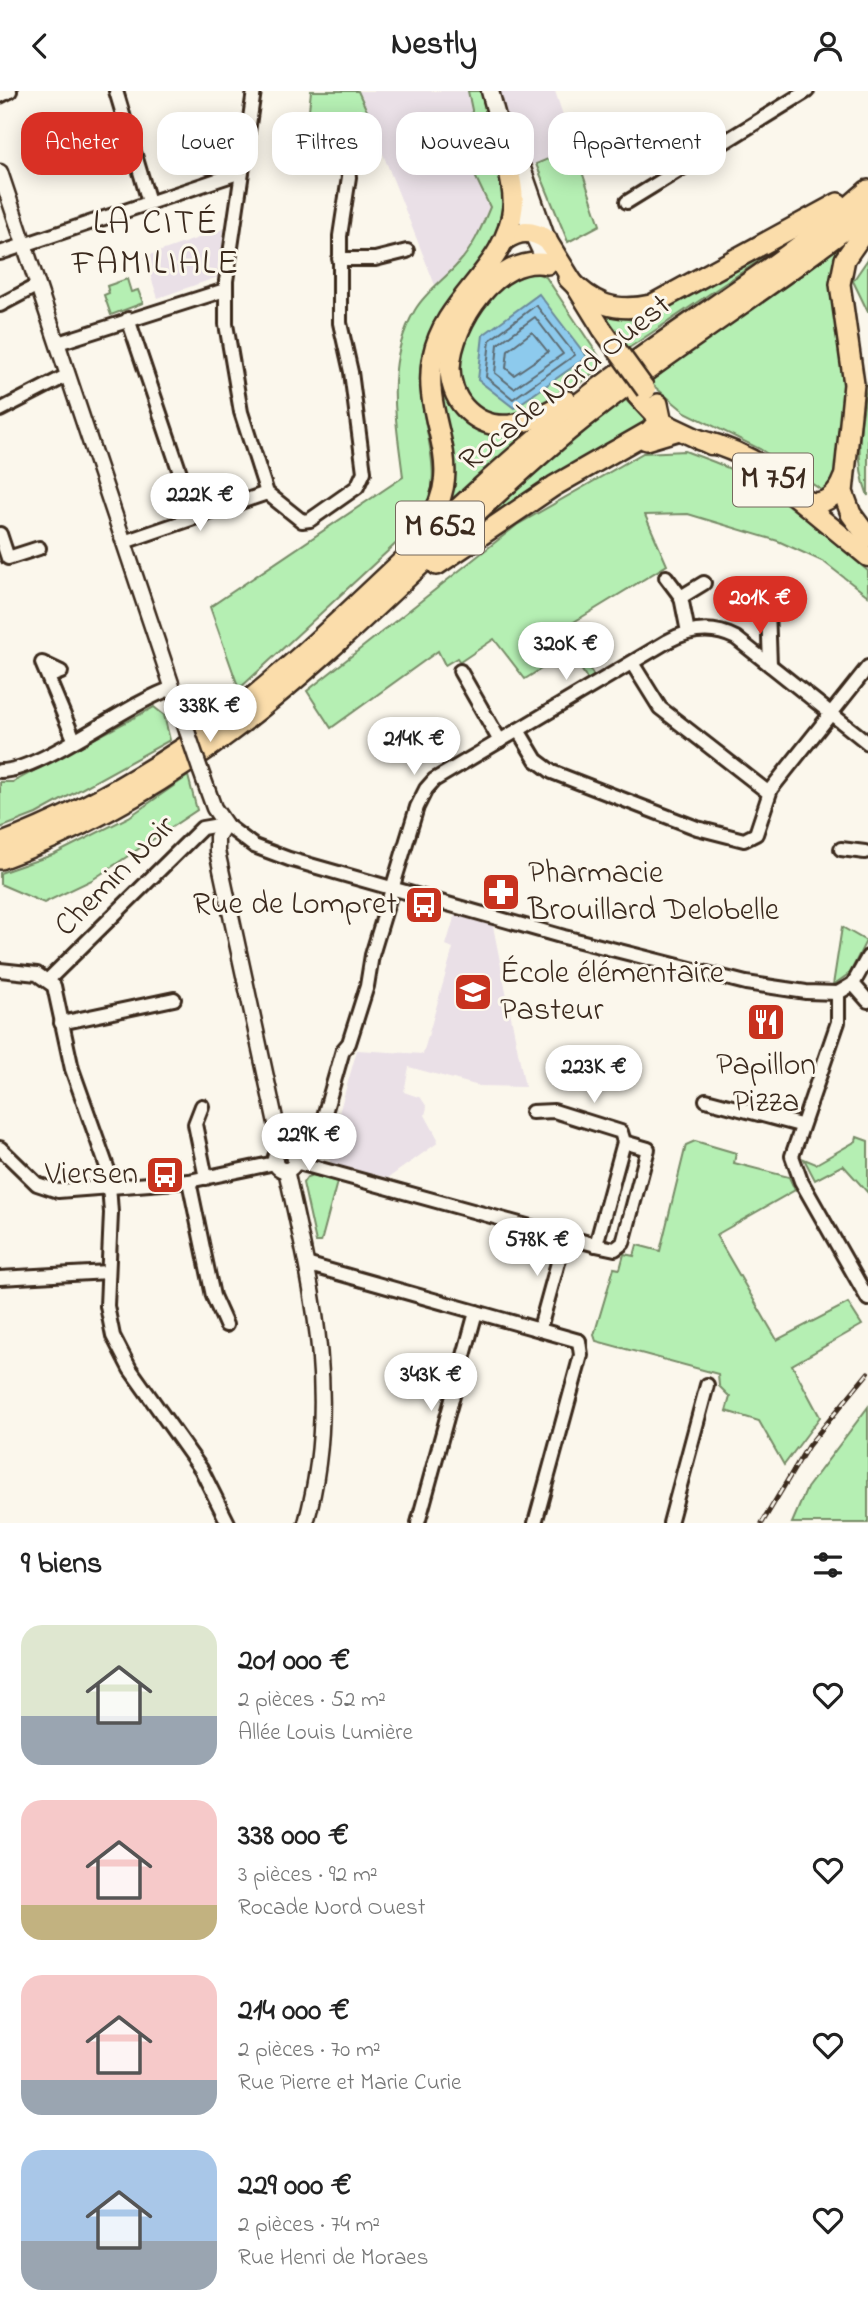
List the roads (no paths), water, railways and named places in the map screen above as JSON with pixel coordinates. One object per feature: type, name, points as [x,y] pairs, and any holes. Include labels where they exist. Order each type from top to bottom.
[{"type":"highway","points":[[335,625],[420,534],[440,505],[446,467],[432,387],[433,352],[443,326],[492,264],[505,240],[513,200],[509,175]]},
{"type":"highway","points":[[568,278],[589,297],[605,306],[626,309],[650,305],[813,218],[868,182]]},
{"type":"highway","name":"Rocade Nord Ouest","points":[[0,844],[82,809],[160,764],[237,710],[335,625],[528,446],[636,359],[808,239],[868,190]]},
{"type":"highway","name":"Rocade Nord Ouest","points":[[0,859],[101,816],[193,761],[273,701],[580,422],[868,211]]},
{"type":"highway","points":[[868,226],[849,251],[840,275],[841,301],[852,356],[854,384],[843,479],[846,505],[868,537]]},
{"type":"highway","points":[[505,240],[518,233],[540,236]]},
{"type":"highway","points":[[547,264],[527,263],[509,271],[487,290],[466,318],[454,349],[450,372],[455,393],[466,410],[478,419],[496,426],[526,422],[636,359]]},
{"type":"highway","points":[[371,613],[545,491],[650,431],[655,408]]},
{"type":"highway","points":[[700,440],[740,454],[777,476],[806,500],[818,502],[833,496],[843,479]]},
{"type":"main road","points":[[490,91],[495,112]]},
{"type":"main road","points":[[496,91],[547,264],[655,408]]},
{"type":"main road","points":[[516,175],[540,236],[568,278],[599,334]]},
{"type":"main road","name":"M 751","points":[[655,408],[700,440],[771,477],[868,557]]},
{"type":"main road","name":"M 751","points":[[655,408],[765,461],[868,544]]},
{"type":"street","points":[[0,96],[10,91]]},
{"type":"street","points":[[116,91],[149,202]]},
{"type":"street","points":[[251,112],[254,91]]},
{"type":"street","points":[[627,202],[807,91]]},
{"type":"street","points":[[0,171],[200,769],[214,808],[225,824],[244,840],[264,851],[732,981],[806,992],[838,993],[853,984],[868,957]]},
{"type":"street","points":[[0,253],[232,175]]},
{"type":"street","points":[[241,175],[225,290],[226,324],[236,387],[267,493],[305,521],[354,489],[363,477],[351,372],[341,330],[339,259],[341,220],[349,175]]},
{"type":"street","points":[[339,259],[375,260],[407,251]]},
{"type":"street","points":[[0,305],[38,285]]},
{"type":"street","points":[[58,343],[225,290]]},
{"type":"street","points":[[128,319],[195,517]]},
{"type":"street","points":[[0,410],[68,375]]},
{"type":"street","points":[[124,542],[267,493]]},
{"type":"street","points":[[0,534],[8,558],[39,548]]},
{"type":"street","points":[[666,577],[681,597],[688,632]]},
{"type":"street","points":[[681,597],[704,583]]},
{"type":"street","points":[[754,593],[768,608],[770,665]]},
{"type":"street","points":[[768,608],[783,600]]},
{"type":"street","points":[[0,1148],[37,1184],[48,1190],[189,1181],[286,1161],[316,1144],[343,1050],[349,1043],[367,986],[372,955],[419,801],[426,789],[440,776],[688,632],[711,630],[730,635],[868,743]]},
{"type":"street","points":[[632,663],[660,708],[769,793]]},
{"type":"street","points":[[518,730],[536,760],[552,772],[603,789],[685,824],[744,840],[756,834],[769,793],[868,667]]},
{"type":"street","points":[[460,671],[500,741]]},
{"type":"street","points":[[48,677],[74,739]]},
{"type":"street","points":[[0,771],[21,768],[74,739],[174,692]]},
{"type":"street","points":[[225,824],[217,837],[217,851],[286,1161],[321,1345],[324,1401],[319,1464],[306,1523]]},
{"type":"street","name":"Chemin Noir","points":[[49,979],[202,828],[225,824]]},
{"type":"street","points":[[841,849],[867,851]]},
{"type":"street","points":[[0,970],[31,972],[49,979],[57,996],[74,1078],[105,1156],[110,1188],[109,1320],[120,1352],[201,1469],[228,1523]]},
{"type":"street","points":[[853,984],[868,1001]]},
{"type":"street","points":[[838,993],[838,1022],[792,1151],[794,1166],[866,1290]]},
{"type":"street","points":[[61,1023],[174,999]]},
{"type":"street","points":[[706,1100],[800,1125]]},
{"type":"street","points":[[202,1106],[197,1114],[196,1129],[206,1178]]},
{"type":"street","points":[[532,1112],[554,1111],[613,1127],[621,1132],[624,1142],[596,1245]]},
{"type":"street","points":[[286,1161],[565,1237],[620,1248],[648,1149],[624,1142]]},
{"type":"street","points":[[189,1181],[213,1296],[226,1325]]},
{"type":"street","points":[[540,1328],[565,1237]]},
{"type":"street","points":[[306,1265],[575,1338],[582,1352],[535,1523]]},
{"type":"street","points":[[0,1278],[108,1272]]},
{"type":"street","points":[[418,1523],[476,1312]]},
{"type":"street","points":[[670,1523],[707,1385]]},
{"type":"water","points":[[539,294],[587,357],[514,408],[478,380],[483,335]]},
{"type":"railway","points":[[762,1523],[808,1446],[868,1373]]},
{"type":"place","name":"Pharmacie Brouillard Delobelle","points":[[501,892]]},
{"type":"place","name":"Rue de Lompret","points":[[424,905]]},
{"type":"place","name":"École élémentaire Pasteur","points":[[473,992]]},
{"type":"place","name":"Papillon Pizza","points":[[766,1022]]},
{"type":"place","name":"Viersen","points":[[165,1175]]},
{"type":"district","name":"LA CITÉ FAMILIALE","points":[[156,244]]}]
